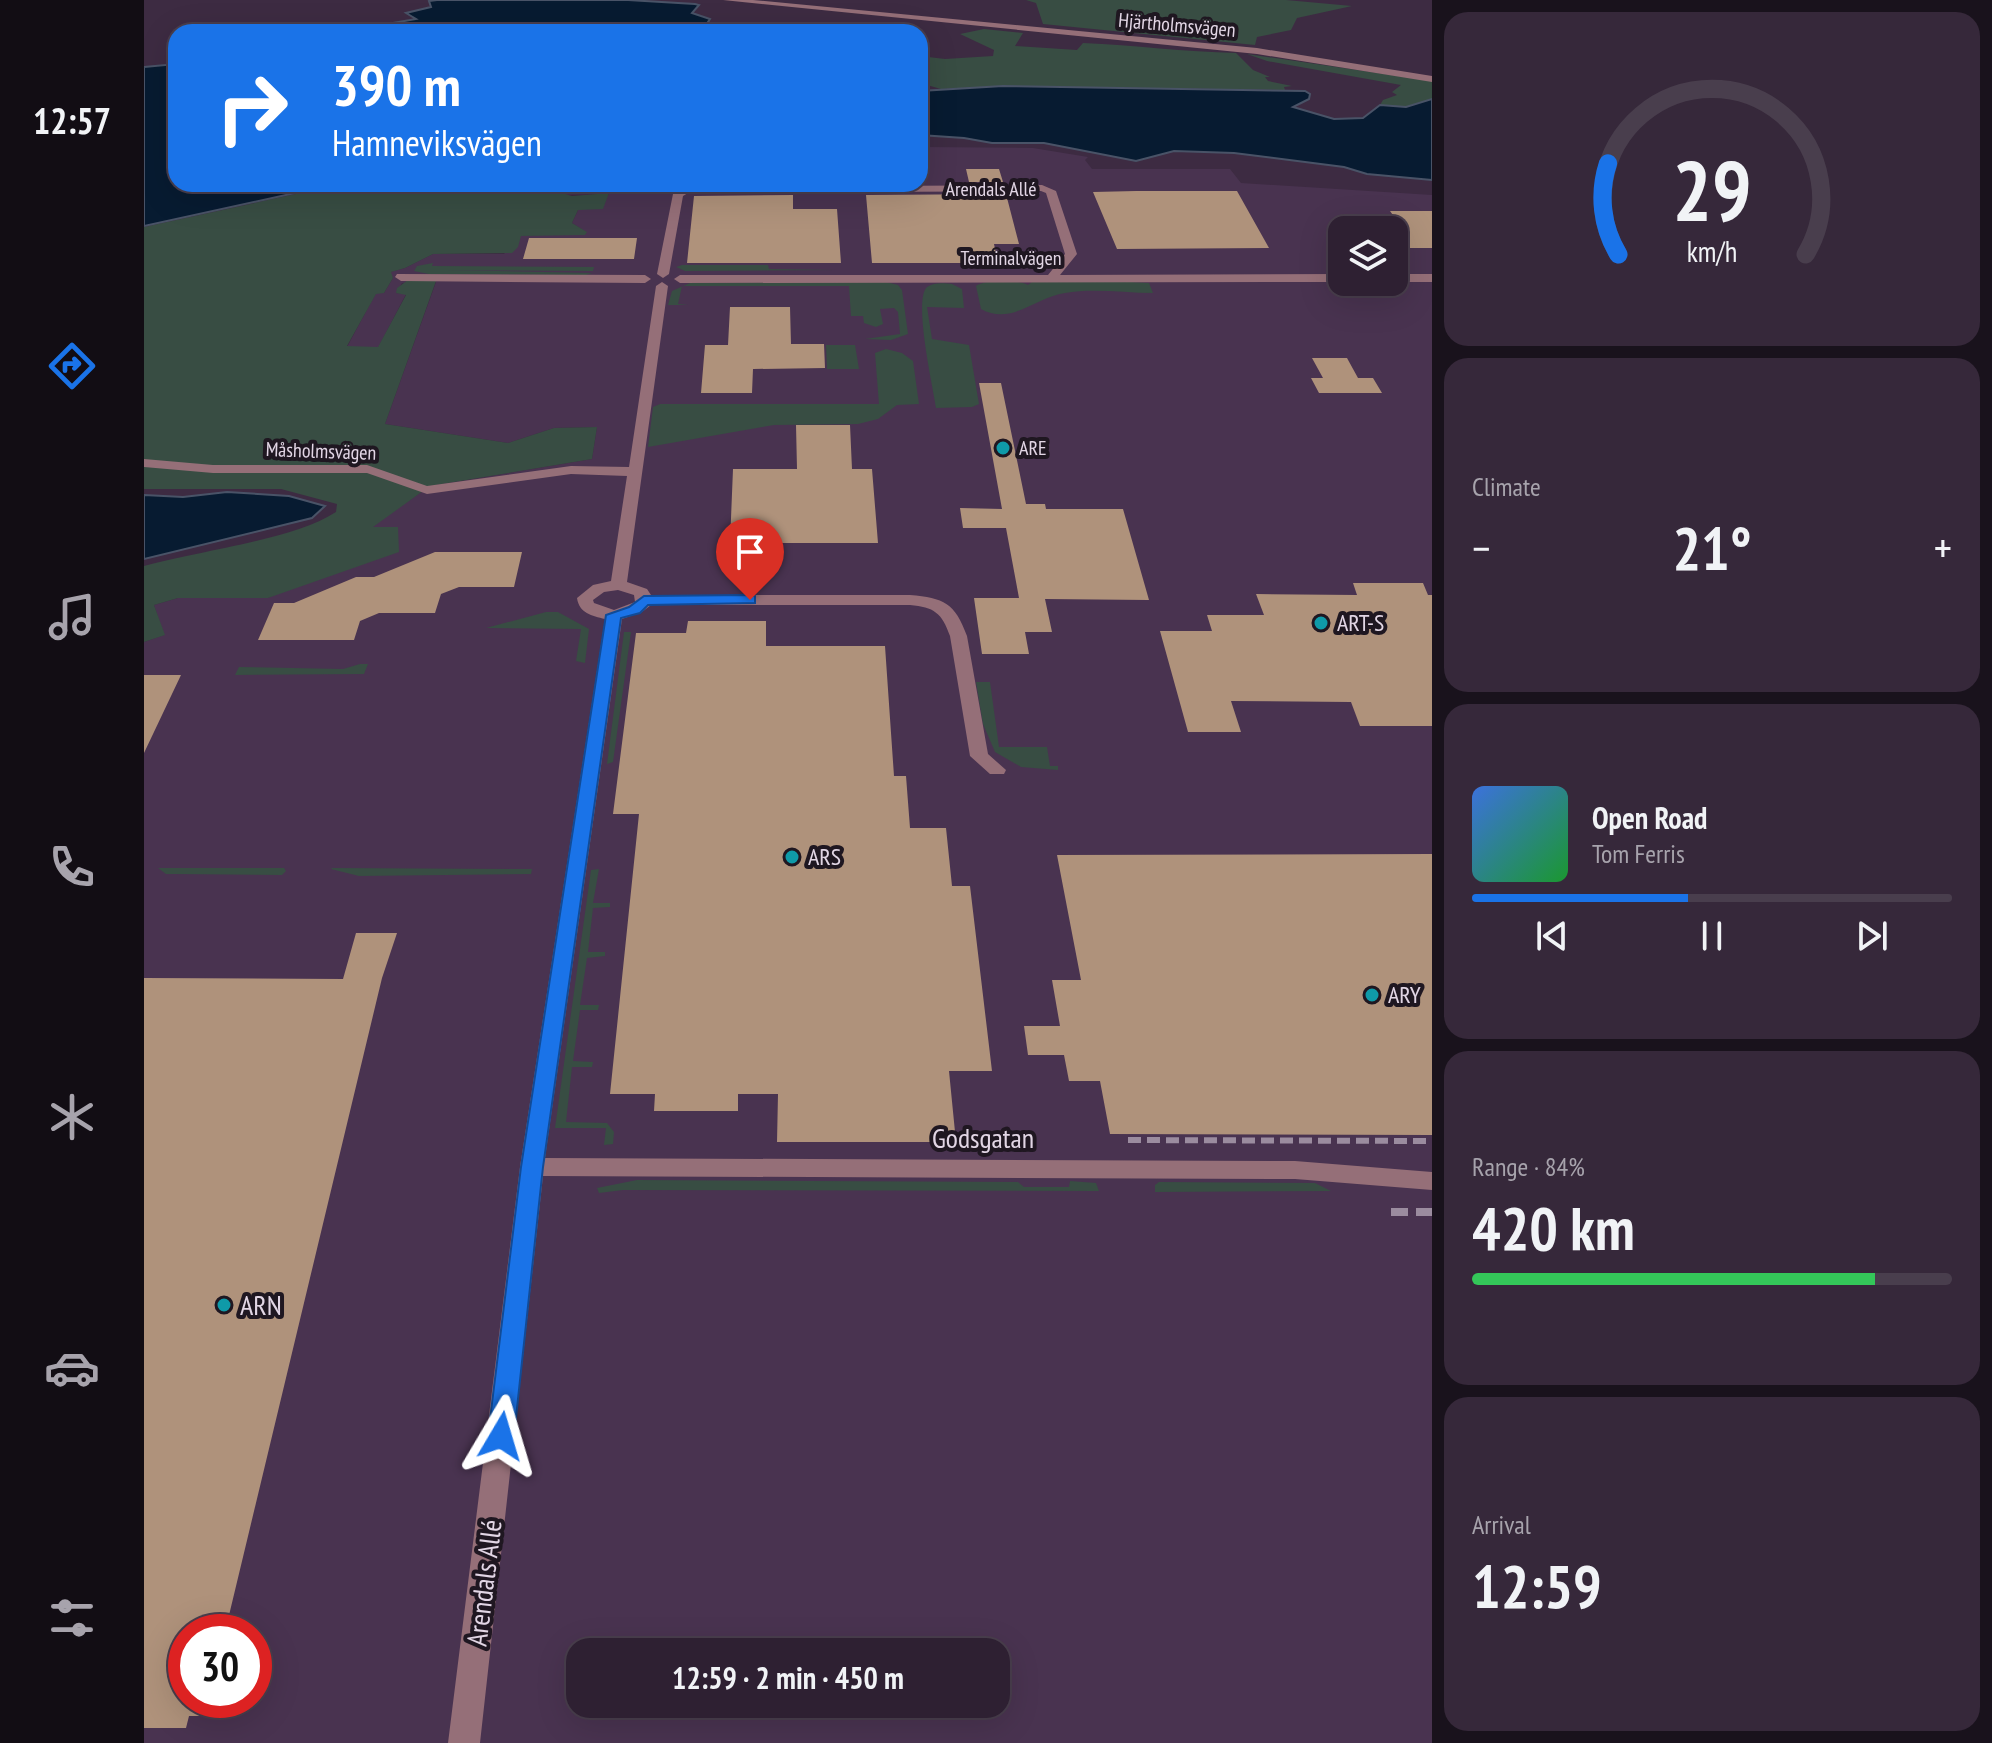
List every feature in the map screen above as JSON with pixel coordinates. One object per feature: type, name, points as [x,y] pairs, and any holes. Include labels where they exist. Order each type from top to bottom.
[{"type":"street","name":"Hjärtholmsvägen","points":[[727,0],[1257,51],[1432,79]]},
{"type":"street","name":"Arendals Allé","points":[[928,189],[1042,188],[1051,191],[1071,254],[1054,273],[1054,278]]},
{"type":"street","name":"Arendals Allé","points":[[619,585],[662,280],[678,194],[682,192]]},
{"type":"street","points":[[401,277],[645,279],[648,284],[662,280]]},
{"type":"street","name":"Terminalvägen","points":[[662,280],[675,284],[680,279],[1328,278]]},
{"type":"street","points":[[1408,278],[1432,278]]},
{"type":"street","name":"Måsholmsvägen","points":[[144,463],[213,469],[367,469],[387,473],[415,489],[427,490],[571,470],[634,472]]},
{"type":"street","points":[[644,600],[638,590],[619,585],[596,589],[585,600],[592,610],[614,615],[634,610],[644,600],[882,599],[936,604],[950,614],[959,638],[979,756],[997,770]]},
{"type":"street","name":"Arendals Allé","points":[[464,1743],[532,1167],[614,615]]},
{"type":"street","name":"Godsgatan","points":[[532,1167],[1295,1170],[1432,1181]]},
{"type":"shaded area","points":[[928,147],[1033,148],[1088,157],[1085,160],[1092,169],[1230,169],[1241,183],[1432,195],[1432,1743],[144,1743],[144,642],[164,635],[154,605],[178,598],[268,598],[430,486],[592,459],[597,427],[554,428],[508,443],[385,424],[436,282],[402,283],[396,293],[406,294],[378,348],[347,347],[376,293],[384,293],[393,278],[390,272],[433,254],[504,254],[520,236],[586,232],[572,223],[578,210],[609,194],[561,195],[553,192],[928,192]]},
{"type":"green space","points":[[1026,0],[1286,0],[1352,6],[1297,18],[1291,30],[1257,37],[1255,45],[1043,24],[1036,3]]},
{"type":"green space","points":[[984,29],[1023,33],[1015,46],[1077,50],[1083,43],[1236,53],[1253,70],[1270,77],[1265,77],[1268,81],[1292,86],[1284,87],[1285,90],[1003,86],[941,89],[928,85],[928,57],[993,56],[994,50],[960,34]]},
{"type":"green space","points":[[1247,54],[1432,81],[1432,99],[1406,107],[1380,105],[1383,100],[1397,95],[1392,92],[1401,85],[1267,61]]},
{"type":"green space","points":[[305,192],[558,192],[572,196],[609,193],[603,209],[578,210],[572,223],[587,232],[585,235],[521,236],[518,247],[512,253],[433,254],[391,272],[393,278],[384,293],[376,294],[347,346],[378,347],[406,295],[396,293],[397,288],[408,280],[436,281],[385,424],[508,443],[554,428],[597,427],[592,459],[430,486],[373,527],[398,527],[399,552],[268,598],[178,598],[154,605],[165,635],[144,642],[144,566],[295,530],[336,512],[337,504],[281,489],[144,489],[144,227]]},
{"type":"green space","points":[[433,263],[432,266],[594,267],[593,271],[445,270],[592,273],[586,275],[429,274],[414,271],[417,266]]},
{"type":"green space","points":[[768,265],[769,269],[836,270],[685,271],[676,267]]},
{"type":"green space","points":[[882,281],[898,285],[902,290],[908,334],[891,340],[865,339],[900,334],[898,312],[894,308],[880,309],[883,324],[876,327],[864,323],[863,316],[851,316],[849,286],[683,286],[690,283]]},
{"type":"green space","points":[[1002,281],[1028,285],[1033,281],[1149,283],[1153,293],[1065,293],[1003,314],[981,309],[976,286]]},
{"type":"green space","points":[[952,284],[962,289],[964,308],[927,307],[932,339],[969,345],[979,404],[936,408],[923,325],[923,295],[930,285]]},
{"type":"green space","points":[[682,287],[678,304],[688,305],[668,305],[672,291]]},
{"type":"green space","points":[[826,345],[855,345],[859,369],[827,369]]},
{"type":"green space","points":[[886,349],[902,353],[913,361],[919,404],[897,405],[878,419],[858,424],[774,425],[648,447],[653,407],[660,404],[879,404],[875,353]]},
{"type":"green space","points":[[546,612],[558,612],[589,629],[585,663],[576,661],[581,629],[486,628]]},
{"type":"green space","points":[[624,632],[631,632],[613,762],[607,764]]},
{"type":"green space","points":[[368,664],[364,674],[235,675],[239,667],[343,669]]},
{"type":"green space","points":[[976,682],[990,682],[999,747],[1047,747],[1050,766],[1058,766],[1058,770],[1021,767],[995,752],[983,724]]},
{"type":"green space","points":[[158,868],[284,868],[286,871],[282,875],[166,874]]},
{"type":"green space","points":[[331,869],[532,869],[531,874],[359,876]]},
{"type":"green space","points":[[599,869],[593,903],[610,903],[610,907],[593,908],[588,952],[605,952],[605,956],[587,958],[580,1005],[599,1005],[598,1010],[580,1010],[573,1061],[593,1062],[592,1067],[572,1067],[566,1122],[607,1123],[614,1132],[613,1144],[604,1145],[606,1128],[555,1128],[591,870]]},
{"type":"green space","points":[[637,1180],[1018,1182],[1024,1187],[1069,1187],[1070,1181],[1096,1183],[1099,1191],[623,1190],[599,1193],[597,1188]]},
{"type":"green space","points":[[1159,1182],[1315,1183],[1331,1191],[1155,1192],[1155,1185]]},
{"type":"water","points":[[628,0],[695,4],[699,5],[692,13],[710,19],[708,22],[712,24],[387,24],[416,19],[406,13],[431,7],[429,1]]},
{"type":"water","points":[[168,65],[168,192],[299,192],[144,226],[144,67]]},
{"type":"water","points":[[1003,86],[1305,91],[1310,94],[1309,99],[1293,107],[1334,119],[1363,118],[1380,105],[1406,107],[1432,99],[1432,180],[1367,174],[1344,167],[1234,153],[1174,151],[1136,161],[1044,143],[992,143],[928,136],[928,91]]},
{"type":"water","points":[[227,492],[289,496],[325,506],[312,518],[144,559],[144,495],[183,497]]},
{"type":"building","points":[[966,169],[999,169],[1003,182],[969,182]]},
{"type":"building","points":[[1237,191],[1269,248],[1117,249],[1093,192]]},
{"type":"building","points":[[1006,194],[1019,244],[994,244],[998,263],[872,263],[866,195]]},
{"type":"building","points":[[793,195],[793,209],[837,209],[841,263],[687,263],[694,196]]},
{"type":"building","points":[[1390,211],[1432,211],[1432,248],[1408,248],[1408,216],[1394,216]]},
{"type":"building","points":[[529,238],[637,238],[634,259],[523,259]]},
{"type":"building","points":[[730,307],[790,307],[791,344],[824,344],[825,368],[753,369],[752,393],[701,393],[705,345],[728,345]]},
{"type":"building","points":[[1312,358],[1347,358],[1358,378],[1373,378],[1382,393],[1319,393],[1311,378],[1323,378]]},
{"type":"building","name":"ARE","points":[[979,383],[1001,383],[1026,504],[1045,504],[1046,509],[1123,509],[1149,600],[1045,599],[1052,632],[1025,632],[1029,654],[982,654],[974,598],[1019,598],[1006,528],[963,528],[960,508],[1002,509]]},
{"type":"building","points":[[796,425],[850,425],[852,469],[872,469],[878,543],[730,543],[733,469],[797,469]]},
{"type":"building","points":[[435,552],[522,552],[514,587],[459,587],[441,594],[435,613],[379,613],[360,621],[354,640],[258,640],[274,603],[294,603],[356,577],[374,577]]},
{"type":"building","points":[[1353,583],[1423,583],[1428,595],[1432,595],[1432,726],[1360,726],[1351,702],[1231,701],[1241,732],[1188,732],[1160,631],[1212,631],[1207,615],[1264,615],[1256,594],[1357,595]]},
{"type":"building","name":"ARS","points":[[688,621],[766,621],[766,646],[885,646],[894,776],[906,776],[910,828],[946,828],[952,886],[970,886],[992,1071],[949,1071],[956,1142],[777,1142],[778,1094],[738,1094],[738,1111],[654,1111],[655,1094],[610,1094],[639,814],[613,814],[636,633],[686,633]]},
{"type":"building","points":[[144,675],[181,675],[144,753]]},
{"type":"building","points":[[1432,854],[1432,1135],[1110,1134],[1100,1081],[1069,1081],[1064,1055],[1028,1055],[1024,1026],[1060,1026],[1052,980],[1081,980],[1057,855]]},
{"type":"building","name":"ARN","points":[[356,933],[397,933],[382,978],[229,1614],[168,1614],[168,1718],[188,1718],[186,1728],[144,1728],[144,978],[343,979]]},
{"type":"railway","points":[[1128,1140],[1432,1141]]},
{"type":"railway","points":[[1391,1212],[1432,1212]]},
{"type":"place","name":"ARE","points":[[1003,448]]},
{"type":"place","name":"ART-S","points":[[1321,623]]},
{"type":"place","name":"ARS","points":[[792,857]]},
{"type":"place","name":"ARY","points":[[1372,995]]},
{"type":"place","name":"ARN","points":[[224,1305]]},
{"type":"route","points":[[501,1436],[532,1167],[614,615],[634,610],[644,600],[750,600]]}]
